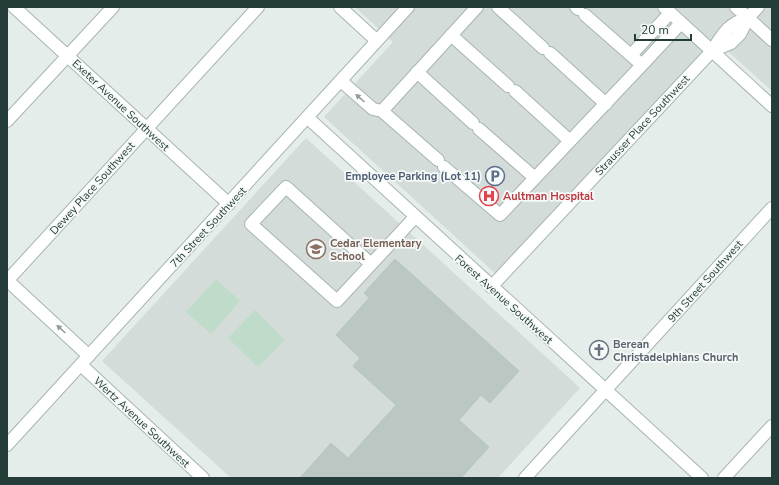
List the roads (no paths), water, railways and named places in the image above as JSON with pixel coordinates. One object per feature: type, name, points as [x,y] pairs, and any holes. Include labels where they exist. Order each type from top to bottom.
[{"type":"street","points":[[7,121],[113,7]]},
{"type":"street","name":"Dewey Place Southwest","points":[[7,280],[258,7]]},
{"type":"street","points":[[340,7],[377,41]]},
{"type":"street","name":"7th Street Southwest","points":[[7,445],[408,7]]},
{"type":"street","points":[[382,111],[477,7]]},
{"type":"street","points":[[498,7],[606,104]]},
{"type":"street","points":[[736,7],[772,40]]},
{"type":"street","points":[[748,18],[758,7]]},
{"type":"street","name":"Exeter Avenue Southwest","points":[[13,9],[67,56],[229,204]]},
{"type":"street","points":[[580,10],[642,65]]},
{"type":"street","points":[[631,55],[667,10],[772,106]]},
{"type":"street","name":"Strausser Place Southwest","points":[[491,287],[712,51],[726,29],[735,21],[748,18]]},
{"type":"street","points":[[341,81],[372,109],[382,111],[500,215],[681,23]]},
{"type":"street","points":[[452,35],[570,141]]},
{"type":"street","points":[[417,72],[535,178]]},
{"type":"street","name":"Forest Avenue Southwest","points":[[308,118],[491,287],[702,478]]},
{"type":"street","points":[[371,264],[286,187],[251,224],[337,301],[415,217]]},
{"type":"street","name":"9th Street Southwest","points":[[525,478],[772,208]]},
{"type":"street","points":[[7,280],[89,356]]},
{"type":"street","name":"Wertz Avenue Southwest","points":[[81,365],[203,478]]},
{"type":"street","points":[[724,478],[772,426]]},
{"type":"place","name":"Employee Parking (Lot 11)","points":[[495,176]]},
{"type":"place","name":"Aultman Hospital","points":[[489,196]]},
{"type":"place","name":"Cedar Elementary School","points":[[316,249]]},
{"type":"place","name":"Berean Christadelphians Church","points":[[599,350]]}]
